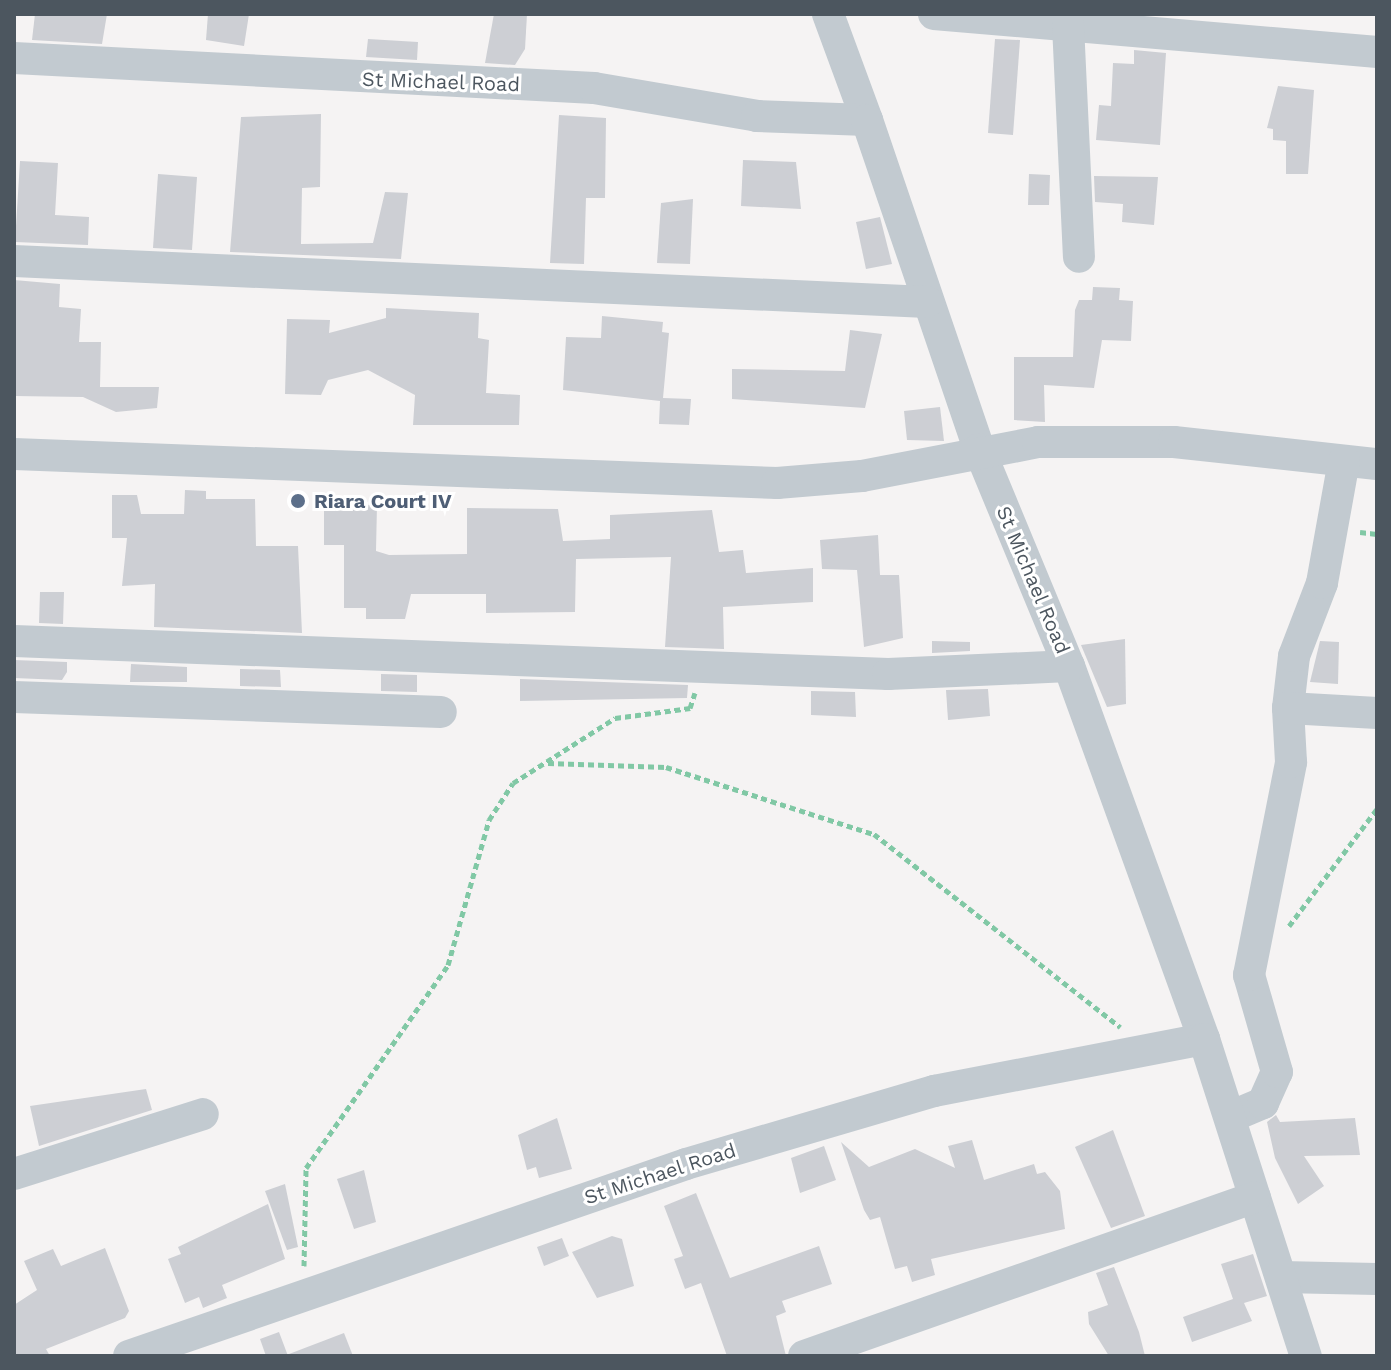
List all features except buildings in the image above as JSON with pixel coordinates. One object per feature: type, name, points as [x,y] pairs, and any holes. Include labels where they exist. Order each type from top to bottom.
[{"type":"street","name":"St Michael Road","points":[[828,14],[979,449],[1069,666],[1204,1039],[1306,1356]]},
{"type":"street","points":[[934,14],[1377,52]]},
{"type":"street","points":[[1068,25],[1079,257]]},
{"type":"street","name":"St Michael Road","points":[[14,58],[594,88],[757,116],[867,120]]},
{"type":"street","points":[[14,261],[927,302]]},
{"type":"street","points":[[14,454],[777,483],[862,476],[979,449],[1174,442],[1377,464]]},
{"type":"street","points":[[1230,1117],[1263,1103],[1277,1072],[1249,975],[1291,762],[1288,708],[1294,656],[1322,583],[1344,461]]},
{"type":"street","points":[[14,641],[707,662],[888,674],[1069,666]]},
{"type":"street","points":[[14,697],[441,712]]},
{"type":"street","points":[[1288,708],[1377,713]]},
{"type":"street","name":"St Michael Road","points":[[129,1356],[306,1291],[686,1164],[934,1091],[1204,1039]]},
{"type":"street","points":[[14,1174],[203,1114]]},
{"type":"street","points":[[804,1356],[1255,1197]]},
{"type":"street","points":[[1281,1277],[1377,1279]]},
{"type":"path","points":[[306,1291],[306,1168],[448,965],[489,820],[513,783],[615,718],[690,708],[707,662]]},
{"type":"path","points":[[545,763],[666,767],[874,834],[1149,1051]]},
{"type":"path","points":[[1283,936],[1377,809]]},
{"type":"place","name":"Riara Court IV","points":[[298,501]]}]
